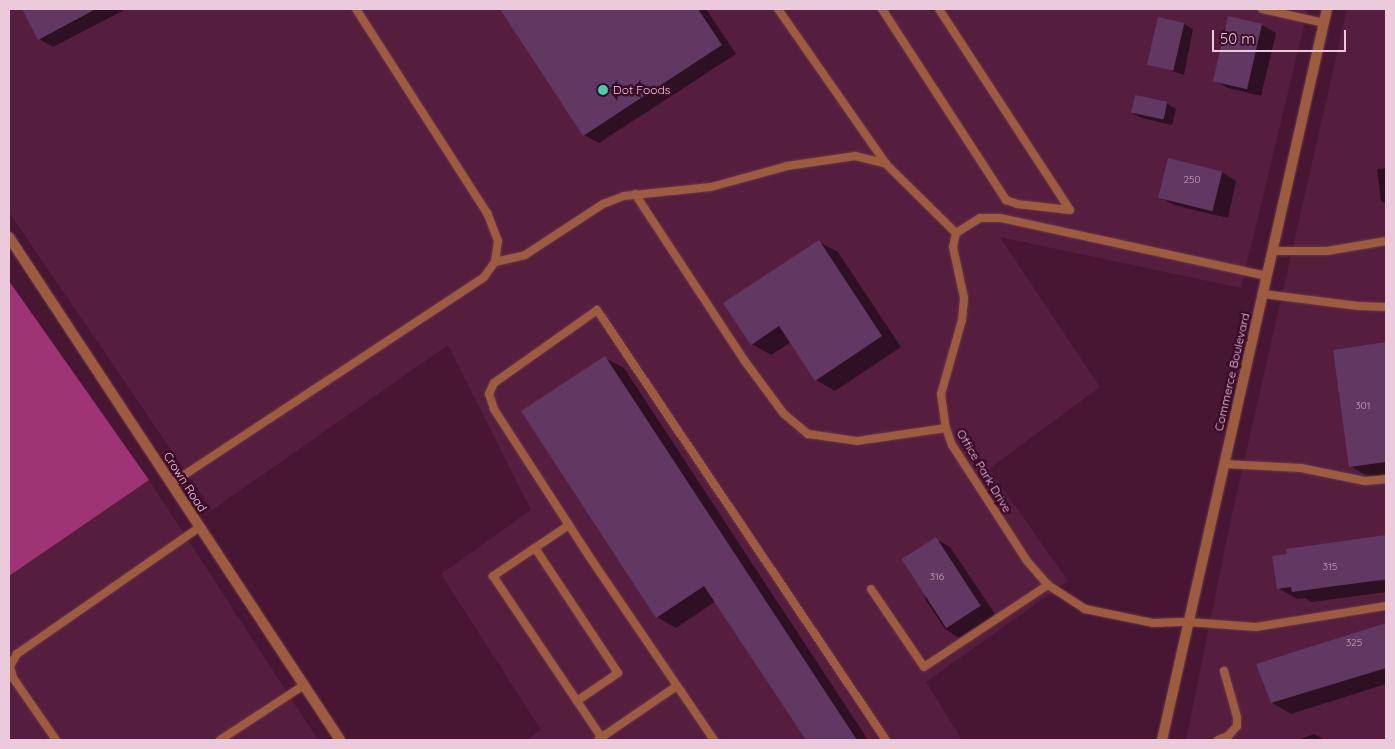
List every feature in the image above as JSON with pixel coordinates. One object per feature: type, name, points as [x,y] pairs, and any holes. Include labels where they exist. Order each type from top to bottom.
[{"type":"street","name":"Commerce Boulevard","points":[[1162,740],[1327,9]]},
{"type":"street","name":"Crown Road","points":[[9,237],[340,740]]},
{"type":"lane","points":[[172,484],[484,277],[495,262],[498,241],[488,213],[356,9]]},
{"type":"lane","points":[[778,9],[886,164],[956,233],[980,218],[1000,218],[1267,276]]},
{"type":"lane","points":[[882,9],[1006,200],[1017,204],[1070,210],[939,9]]},
{"type":"lane","points":[[1262,9],[1324,24]]},
{"type":"lane","points":[[495,262],[525,255],[603,204],[635,194],[711,187],[786,166],[855,156],[886,164]]},
{"type":"lane","points":[[635,194],[744,360],[784,414],[808,434],[857,441],[946,428]]},
{"type":"lane","name":"Office Park Drive","points":[[956,233],[953,247],[964,298],[962,320],[941,394],[946,428],[952,445],[1027,561],[1048,585],[1085,609],[1153,623],[1188,622],[1264,626],[1386,606]]},
{"type":"lane","points":[[1273,251],[1327,252],[1386,241]]},
{"type":"lane","points":[[1263,294],[1358,306],[1386,307]]},
{"type":"lane","points":[[714,740],[569,525],[494,409],[489,394],[494,384],[597,310],[886,740]]},
{"type":"lane","points":[[1224,464],[1301,468],[1365,481],[1386,480]]},
{"type":"lane","points":[[569,525],[493,576],[577,701],[600,739],[677,686]]},
{"type":"lane","points":[[56,740],[13,678],[10,666],[17,654],[200,527]]},
{"type":"lane","points":[[535,548],[618,673],[577,701]]},
{"type":"lane","points":[[872,589],[924,667],[1048,585]]},
{"type":"lane","points":[[1218,740],[1228,736],[1237,726],[1237,717],[1224,671]]},
{"type":"lane","points":[[220,740],[304,686]]},
{"type":"lane","points":[[1162,740],[1170,740]]},
{"type":"shaded area","points":[[9,9],[1308,9],[1241,288],[1000,237],[1100,387],[989,469],[1068,581],[926,682],[962,740],[526,740],[541,730],[441,574],[531,510],[448,345],[212,510],[9,212]]},
{"type":"shaded area","points":[[1347,9],[1386,9],[1386,740],[1186,740],[1231,519]]},
{"type":"shaded area","points":[[9,281],[149,480],[9,576]]},
{"type":"shaded area","points":[[149,480],[318,740],[9,740],[9,576]]},
{"type":"building","points":[[22,9],[96,9],[38,40]]},
{"type":"building","name":"Dot Foods","points":[[500,9],[698,9],[722,45],[583,136]]},
{"type":"building","points":[[1228,16],[1262,24],[1247,89],[1213,81]]},
{"type":"building","points":[[1158,17],[1184,23],[1173,71],[1147,65]]},
{"type":"building","points":[[1135,95],[1167,102],[1164,119],[1131,113]]},
{"type":"building","points":[[1168,158],[1222,172],[1212,211],[1158,198]]},
{"type":"building","points":[[819,240],[882,336],[815,381],[779,326],[751,345],[723,303]]},
{"type":"building","points":[[1386,342],[1386,462],[1349,467],[1333,350]]},
{"type":"building","points":[[605,356],[857,740],[806,740],[704,586],[656,618],[521,411]]},
{"type":"building","points":[[1386,535],[1386,579],[1292,592],[1291,587],[1277,589],[1272,556],[1287,554],[1286,549]]},
{"type":"building","points":[[936,537],[981,606],[946,628],[902,559]]},
{"type":"building","points":[[1386,623],[1386,668],[1271,703],[1256,664]]},
{"type":"place","name":"Dot Foods","points":[[603,90]]}]
